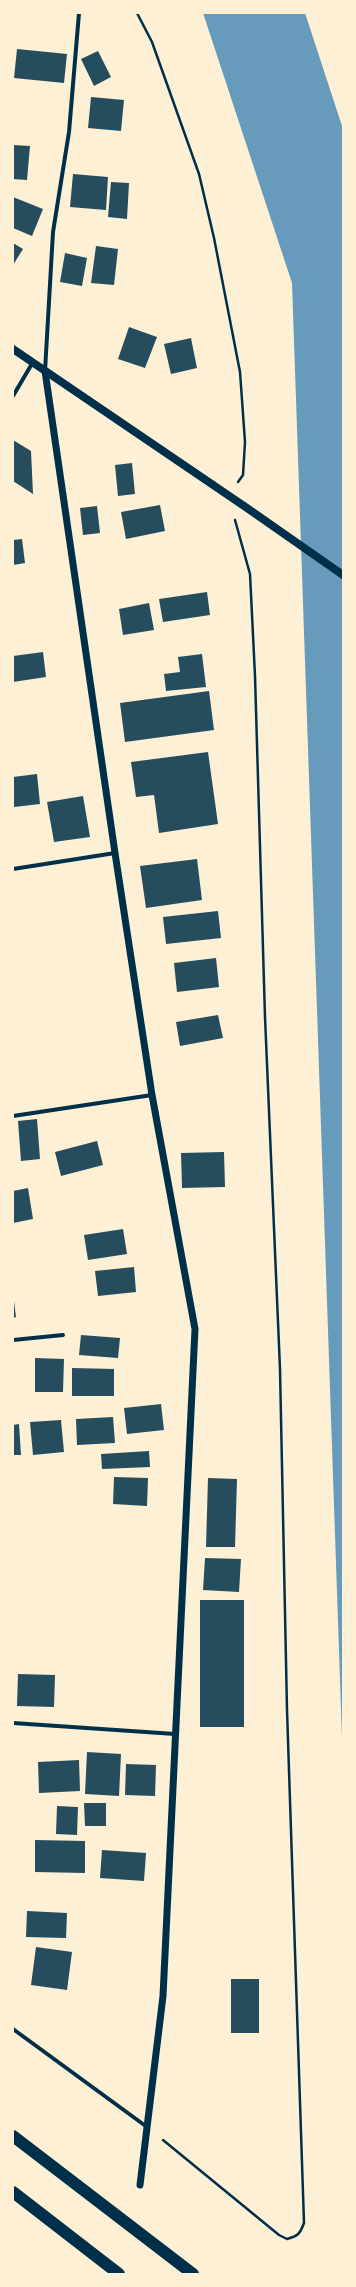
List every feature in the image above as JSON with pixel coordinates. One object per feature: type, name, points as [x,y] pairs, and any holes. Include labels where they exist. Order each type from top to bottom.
[{"type":"highway","points":[[13,2136],[193,2274]]},
{"type":"highway","points":[[13,2192],[119,2274]]},
{"type":"main road","points":[[13,349],[227,494],[343,575]]},
{"type":"street","points":[[79,13],[69,132],[53,232],[45,371],[114,853],[152,1095],[195,1329],[163,1996],[140,2185]]},
{"type":"street","points":[[13,396],[34,362]]},
{"type":"street","points":[[13,869],[114,853]]},
{"type":"street","points":[[13,1116],[152,1095]]},
{"type":"street","points":[[13,1340],[63,1335]]},
{"type":"street","points":[[13,1723],[175,1734]]},
{"type":"street","points":[[13,2029],[147,2128]]},
{"type":"path","points":[[137,13],[152,42],[199,174],[227,303],[240,372],[245,442],[243,475],[227,494],[250,574],[255,676],[265,1017],[280,1370],[286,1664],[304,2223],[297,2237],[287,2239],[279,2235],[147,2128]]},
{"type":"water","points":[[203,13],[305,13],[343,129],[343,1767],[292,283]]},
{"type":"building","points":[[17,49],[67,54],[64,83],[14,78]]},
{"type":"building","points":[[98,51],[111,77],[94,86],[81,59]]},
{"type":"building","points":[[91,97],[124,100],[121,131],[88,128]]},
{"type":"building","points":[[13,145],[30,146],[27,180],[13,179]]},
{"type":"building","points":[[73,174],[108,177],[106,210],[70,207]]},
{"type":"building","points":[[111,182],[129,183],[127,219],[108,217]]},
{"type":"building","points":[[13,197],[43,209],[32,236],[13,228]]},
{"type":"building","points":[[13,243],[23,249],[13,265]]},
{"type":"building","points":[[96,246],[118,249],[114,285],[91,283]]},
{"type":"building","points":[[65,253],[87,258],[82,286],[60,282]]},
{"type":"building","points":[[129,327],[157,337],[145,368],[118,359]]},
{"type":"building","points":[[191,338],[197,368],[171,374],[164,344]]},
{"type":"building","points":[[13,440],[31,451],[33,494],[13,481]]},
{"type":"building","points":[[132,463],[135,494],[118,496],[115,465]]},
{"type":"building","points":[[160,505],[165,531],[126,539],[121,512]]},
{"type":"building","points":[[97,506],[100,533],[83,535],[80,508]]},
{"type":"building","points":[[22,539],[25,563],[13,565],[13,540]]},
{"type":"building","points":[[207,592],[210,615],[163,622],[159,599]]},
{"type":"building","points":[[149,603],[154,630],[123,635],[119,609]]},
{"type":"building","points":[[43,652],[46,677],[13,682],[13,656]]},
{"type":"building","points":[[202,654],[206,687],[166,691],[164,674],[180,672],[178,657]]},
{"type":"building","points":[[209,691],[214,730],[125,742],[120,703]]},
{"type":"building","points":[[208,752],[218,824],[159,833],[154,795],[136,797],[131,762]]},
{"type":"building","points":[[37,774],[40,804],[14,807],[13,777]]},
{"type":"building","points":[[83,796],[90,837],[54,842],[47,802]]},
{"type":"building","points":[[197,859],[202,900],[146,908],[140,866]]},
{"type":"building","points":[[218,911],[221,938],[166,944],[163,917]]},
{"type":"building","points":[[216,958],[219,987],[177,992],[174,963]]},
{"type":"building","points":[[218,1015],[223,1038],[180,1046],[176,1022]]},
{"type":"building","points":[[37,1119],[40,1159],[21,1161],[18,1121]]},
{"type":"building","points":[[97,1141],[103,1165],[61,1176],[55,1152]]},
{"type":"building","points":[[224,1152],[225,1187],[182,1188],[181,1153]]},
{"type":"building","points":[[28,1188],[33,1219],[13,1223],[13,1191]]},
{"type":"building","points":[[123,1229],[127,1254],[88,1260],[84,1235]]},
{"type":"building","points":[[134,1267],[136,1292],[98,1296],[95,1271]]},
{"type":"building","points":[[13,1293],[16,1317],[13,1318]]},
{"type":"building","points":[[81,1335],[120,1338],[118,1358],[79,1355]]},
{"type":"building","points":[[35,1358],[64,1359],[63,1392],[35,1392]]},
{"type":"building","points":[[72,1368],[114,1369],[114,1396],[72,1396]]},
{"type":"building","points":[[161,1404],[164,1430],[127,1434],[124,1408]]},
{"type":"building","points":[[113,1417],[115,1443],[77,1445],[76,1419]]},
{"type":"building","points":[[61,1420],[64,1452],[33,1455],[30,1422]]},
{"type":"building","points":[[19,1424],[21,1455],[13,1455],[13,1425]]},
{"type":"building","points":[[149,1451],[150,1467],[102,1469],[101,1454]]},
{"type":"building","points":[[114,1477],[148,1478],[147,1506],[113,1504]]},
{"type":"building","points":[[208,1478],[237,1479],[235,1547],[206,1547]]},
{"type":"building","points":[[205,1558],[241,1559],[239,1592],[203,1590]]},
{"type":"building","points":[[200,1600],[244,1600],[244,1727],[200,1727]]},
{"type":"building","points":[[18,1674],[55,1675],[54,1707],[17,1706]]},
{"type":"building","points":[[87,1752],[121,1754],[119,1796],[85,1794]]},
{"type":"building","points":[[79,1760],[80,1791],[39,1793],[38,1762]]},
{"type":"building","points":[[126,1764],[156,1765],[155,1796],[125,1795]]},
{"type":"building","points":[[84,1803],[106,1803],[106,1826],[85,1826]]},
{"type":"building","points":[[57,1806],[78,1807],[77,1835],[56,1834]]},
{"type":"building","points":[[35,1840],[85,1841],[85,1873],[35,1872]]},
{"type":"building","points":[[102,1850],[146,1853],[144,1881],[100,1878]]},
{"type":"building","points":[[27,1911],[67,1913],[66,1938],[26,1937]]},
{"type":"building","points":[[36,1947],[72,1952],[67,1990],[31,1985]]},
{"type":"building","points":[[231,1979],[259,1979],[259,2033],[231,2033]]}]
